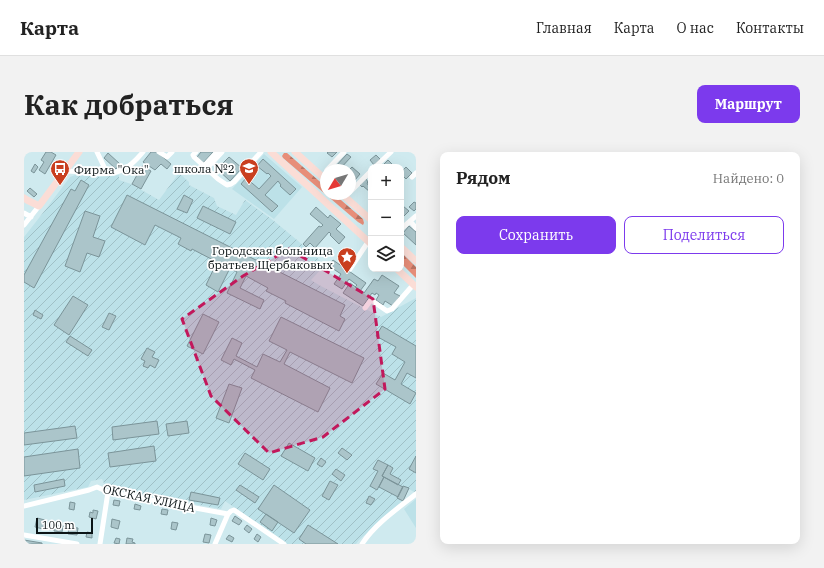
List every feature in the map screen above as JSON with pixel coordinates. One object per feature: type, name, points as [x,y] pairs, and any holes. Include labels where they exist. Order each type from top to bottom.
[{"type":"main road","points":[[24,198],[39,206],[79,152]]},
{"type":"main road","points":[[271,152],[368,241]]},
{"type":"main road","points":[[295,152],[320,170]]},
{"type":"main road","points":[[352,200],[368,217]]},
{"type":"main road","points":[[404,250],[416,261]]},
{"type":"main road","points":[[400,272],[415,286]]},
{"type":"street","points":[[97,152],[107,173]]},
{"type":"street","points":[[65,171],[116,172],[132,163],[143,152]]},
{"type":"street","points":[[159,152],[167,157],[172,152]]},
{"type":"street","points":[[196,152],[193,155],[194,157],[227,185],[234,182],[261,152]]},
{"type":"street","points":[[206,167],[217,152]]},
{"type":"street","points":[[206,167],[222,152]]},
{"type":"street","points":[[334,164],[344,152]]},
{"type":"street","points":[[378,164],[391,152]]},
{"type":"street","points":[[356,185],[368,174]]},
{"type":"street","points":[[24,225],[39,206]]},
{"type":"street","points":[[24,213],[31,216]]},
{"type":"street","points":[[404,227],[416,216]]},
{"type":"street","points":[[410,222],[416,228]]},
{"type":"street","points":[[350,269],[368,246]]},
{"type":"street","points":[[365,308],[371,300],[387,311],[392,309],[415,286]]},
{"type":"street","name":"ОКСКАЯ УЛИЦА","points":[[24,506],[97,487],[108,492],[228,514],[234,510],[284,544]]},
{"type":"street","points":[[100,544],[108,492]]},
{"type":"street","points":[[362,544],[393,512],[416,494]]},
{"type":"street","points":[[215,544],[228,514]]},
{"type":"street","points":[[24,534],[46,542],[77,544]]},
{"type":"highlighted area","points":[[289,249],[373,299],[385,389],[323,437],[269,453],[211,396],[182,319],[243,276]]},
{"type":"shaded area","points":[[264,154],[302,187],[274,219],[232,189]]},
{"type":"shaded area","points":[[179,173],[189,182],[189,185],[214,198],[217,206],[236,215],[245,200],[274,221],[325,265],[311,280],[319,285],[381,317],[416,298],[416,491],[414,492],[409,489],[403,501],[356,544],[287,544],[225,501],[221,509],[106,488],[102,479],[91,481],[88,487],[24,500],[24,237],[70,177],[75,175],[100,177],[119,175],[119,180],[131,184],[159,200]]},
{"type":"shaded area","points":[[416,499],[416,528],[404,509]]},
{"type":"green space","points":[[284,153],[287,153],[320,182],[320,190],[283,158],[282,156]]},
{"type":"green space","points":[[332,200],[341,200],[363,219],[364,223],[363,225]]},
{"type":"green space","points":[[404,255],[416,267],[416,278],[404,266]]},
{"type":"building","points":[[46,152],[51,152],[56,155],[45,174],[39,170],[44,162],[41,160]]},
{"type":"building","points":[[151,152],[157,152],[171,164],[167,169],[161,164],[155,170],[143,162]]},
{"type":"building","points":[[201,152],[213,152],[203,163],[197,157]]},
{"type":"building","points":[[337,152],[332,157],[327,153]]},
{"type":"building","points":[[108,153],[120,164],[116,169],[104,158]]},
{"type":"building","points":[[347,154],[351,157],[345,164],[338,164]]},
{"type":"building","points":[[376,155],[380,159],[375,164],[370,160]]},
{"type":"building","points":[[229,157],[242,168],[230,181],[217,169]]},
{"type":"building","name":"школа №2","points":[[263,159],[296,189],[290,195],[280,186],[281,185],[278,181],[265,195],[278,206],[272,212],[241,184],[246,178],[259,189],[271,176],[257,166]]},
{"type":"building","points":[[388,160],[392,164],[384,164]]},
{"type":"building","points":[[35,164],[38,167],[34,173],[31,171]]},
{"type":"building","points":[[142,166],[151,171],[141,189],[132,184]]},
{"type":"building","points":[[406,167],[412,173],[406,179],[404,177],[404,169]]},
{"type":"building","points":[[356,170],[360,174],[356,179]]},
{"type":"building","points":[[366,179],[368,182],[368,190],[363,186],[362,187],[360,185]]},
{"type":"building","points":[[81,180],[89,185],[34,288],[24,282],[24,275],[71,189],[75,191]]},
{"type":"building","points":[[30,188],[37,194],[34,197],[27,191]]},
{"type":"building","points":[[127,195],[345,305],[340,316],[345,319],[339,331],[285,303],[286,301],[266,291],[268,288],[246,276],[240,288],[264,300],[260,309],[227,293],[237,272],[230,268],[218,292],[206,285],[217,262],[192,249],[191,251],[178,244],[181,238],[155,225],[145,245],[111,227]]},
{"type":"building","points":[[184,195],[193,200],[187,213],[177,209]]},
{"type":"building","points":[[414,202],[416,203],[416,209],[414,211],[409,207]]},
{"type":"building","points":[[203,206],[236,222],[230,234],[197,218]]},
{"type":"building","points":[[316,207],[328,218],[330,215],[341,224],[336,229],[345,237],[339,244],[329,232],[315,248],[310,243],[306,247],[303,244],[319,226],[321,227],[323,225],[310,214]]},
{"type":"building","points":[[404,207],[409,211],[404,216]]},
{"type":"building","points":[[85,211],[100,216],[93,237],[105,241],[99,257],[87,253],[80,272],[65,266]]},
{"type":"building","points":[[409,226],[416,232],[416,245],[404,234]]},
{"type":"building","points":[[333,260],[366,283],[360,291],[355,287],[357,285],[349,279],[342,289],[334,284],[341,274],[329,266]]},
{"type":"building","points":[[382,275],[399,286],[394,293],[400,296],[393,306],[385,301],[383,305],[376,300],[379,295],[376,293],[375,295],[372,293],[363,306],[343,293],[350,283],[364,293],[374,279],[378,281]]},
{"type":"building","points":[[73,296],[88,305],[69,335],[54,325]]},
{"type":"building","points":[[35,310],[43,315],[41,319],[33,315]]},
{"type":"building","points":[[109,313],[116,316],[109,330],[102,327]]},
{"type":"building","points":[[203,314],[219,322],[203,354],[187,346]]},
{"type":"building","points":[[281,317],[364,358],[352,383],[290,352],[284,364],[330,388],[318,412],[251,378],[255,370],[234,359],[231,365],[221,360],[232,338],[242,343],[236,356],[257,367],[263,354],[280,362],[287,350],[269,341]]},
{"type":"building","points":[[382,326],[416,346],[416,378],[407,373],[401,384],[416,393],[410,404],[376,384],[383,373],[395,380],[405,362],[392,354],[396,347],[376,336]]},
{"type":"building","points":[[70,336],[92,350],[88,356],[66,342]]},
{"type":"building","points":[[147,348],[155,352],[152,357],[159,360],[155,368],[150,365],[148,368],[143,366],[145,361],[141,359]]},
{"type":"building","points":[[229,384],[242,388],[229,423],[216,418]]},
{"type":"building","points":[[157,421],[159,434],[113,440],[112,427]]},
{"type":"building","points":[[187,421],[189,433],[168,436],[166,424]]},
{"type":"building","points":[[75,426],[77,438],[24,445],[24,433]]},
{"type":"building","points":[[289,443],[315,458],[308,471],[281,456]]},
{"type":"building","points":[[154,446],[156,461],[110,467],[108,453]]},
{"type":"building","points":[[342,448],[352,455],[347,460],[338,453]]},
{"type":"building","points":[[78,449],[80,468],[24,476],[24,457]]},
{"type":"building","points":[[245,453],[270,469],[263,480],[238,464]]},
{"type":"building","points":[[416,456],[416,473],[409,469]]},
{"type":"building","points":[[321,458],[326,462],[322,467],[317,464]]},
{"type":"building","points":[[378,460],[388,465],[377,490],[370,486],[378,471],[373,469]]},
{"type":"building","points":[[388,465],[393,468],[390,474],[401,480],[398,485],[382,476]]},
{"type":"building","points":[[336,469],[345,475],[341,481],[332,474]]},
{"type":"building","points":[[384,477],[403,487],[398,497],[379,487]]},
{"type":"building","points":[[64,479],[65,486],[35,492],[34,485]]},
{"type":"building","points":[[330,481],[338,485],[329,500],[322,496]]},
{"type":"building","points":[[240,485],[259,497],[255,503],[236,490]]},
{"type":"building","points":[[274,485],[310,510],[294,533],[258,509]]},
{"type":"building","points":[[403,486],[409,488],[403,501],[397,498]]},
{"type":"building","points":[[191,492],[220,498],[218,505],[189,500]]},
{"type":"building","points":[[369,496],[375,499],[371,505],[366,503]]},
{"type":"building","points":[[114,500],[120,501],[119,506],[113,505]]},
{"type":"building","points":[[70,502],[75,503],[74,510],[69,509]]},
{"type":"building","points":[[135,504],[141,506],[140,510],[134,509]]},
{"type":"building","points":[[162,509],[168,510],[167,515],[161,514]]},
{"type":"building","points":[[93,510],[98,511],[96,519],[89,517],[90,512],[93,513]]},
{"type":"building","points":[[266,514],[278,522],[272,531],[260,522]]},
{"type":"building","points":[[235,516],[242,521],[239,525],[232,521]]},
{"type":"building","points":[[37,518],[45,520],[43,529],[35,527]]},
{"type":"building","points":[[211,518],[217,520],[215,526],[210,525]]},
{"type":"building","points":[[112,519],[120,521],[118,529],[111,527]]},
{"type":"building","points":[[172,522],[178,523],[176,530],[171,529]]},
{"type":"building","points":[[55,525],[63,526],[62,532],[54,531]]},
{"type":"building","points":[[247,525],[252,529],[249,533],[244,529]]},
{"type":"building","points":[[308,525],[338,544],[306,544],[299,539]]},
{"type":"building","points":[[69,527],[78,528],[77,535],[68,534]]},
{"type":"building","points":[[87,532],[92,533],[92,538],[86,537]]},
{"type":"building","points":[[205,534],[211,535],[209,543],[203,542]]},
{"type":"building","points":[[257,534],[261,537],[258,542],[254,539]]},
{"type":"building","points":[[229,535],[234,538],[232,542],[226,539]]},
{"type":"building","points":[[116,538],[120,539],[119,544],[114,543]]},
{"type":"building","points":[[127,538],[133,539],[132,542],[135,544],[126,544]]},
{"type":"building","points":[[24,540],[42,543],[42,544],[24,544]]},
{"type":"place","name":"школа №2","points":[[249,185]]},
{"type":"place","name":"Фирма \"Ока\"","points":[[60,186]]},
{"type":"place","name":"Городская больница братьев Щербаковых","points":[[347,274]]}]
